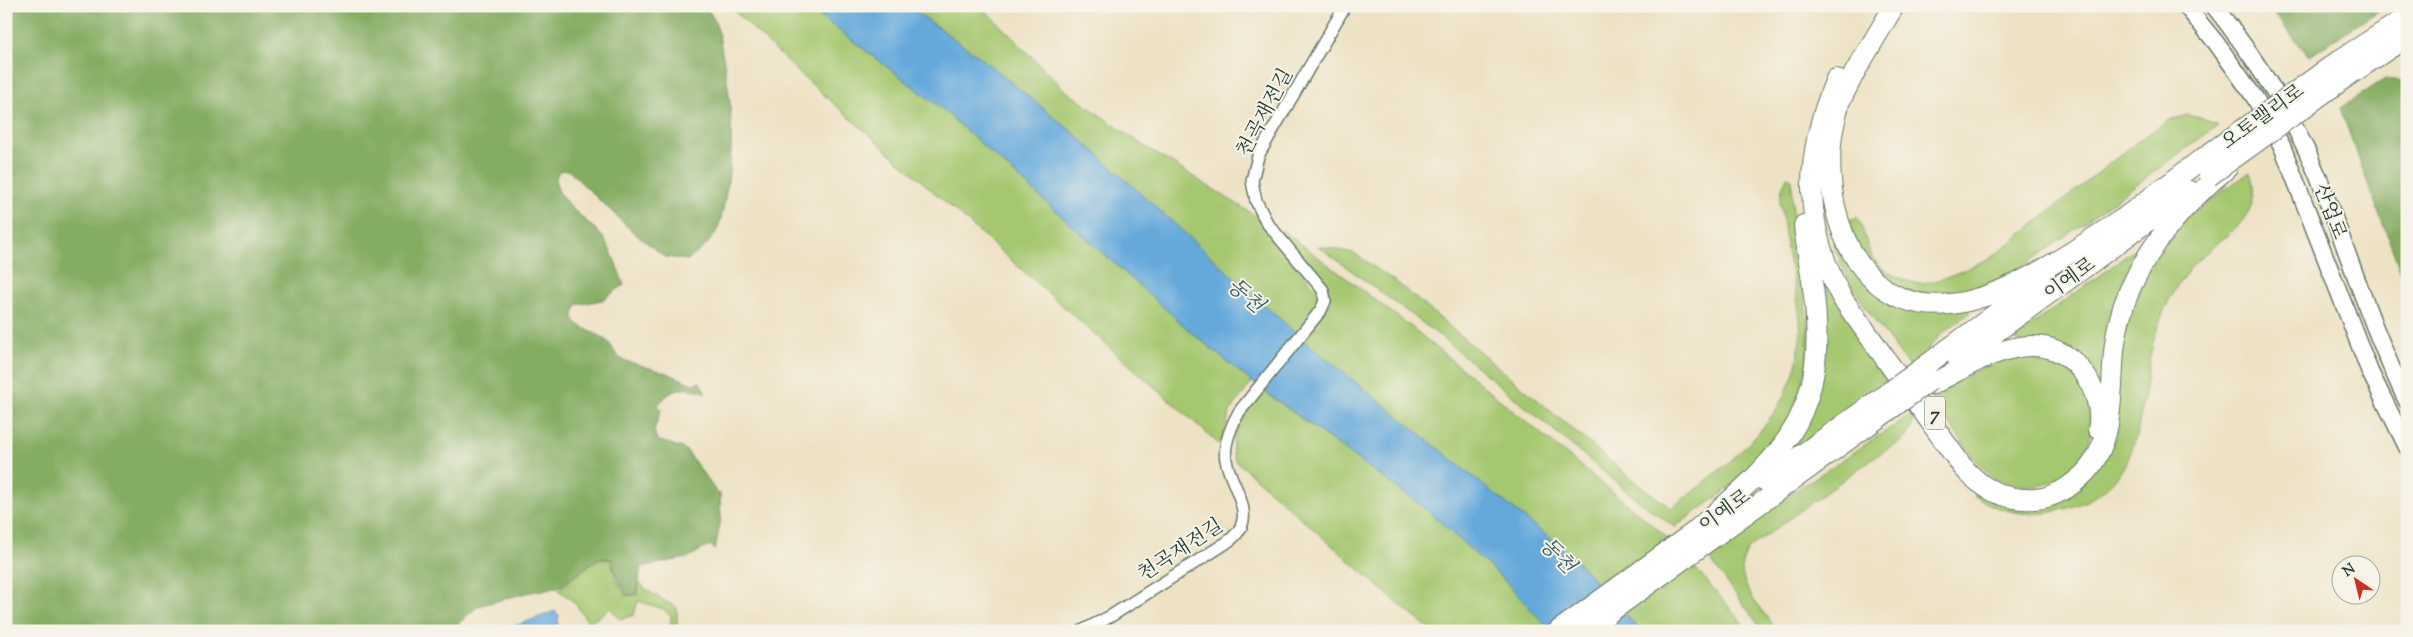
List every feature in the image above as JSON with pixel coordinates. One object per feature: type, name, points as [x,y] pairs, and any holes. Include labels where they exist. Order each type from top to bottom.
[{"type":"highway","points":[[1699,538],[1776,457],[1798,423],[1810,395],[1817,346],[1816,317],[1801,198],[1809,143],[1821,108],[1878,6]]},
{"type":"highway","name":"7","points":[[1894,6],[1840,99],[1829,129],[1820,183],[1821,207],[1830,250],[1838,274],[1850,294],[1968,461],[1992,482],[2008,488],[2037,490],[2064,480],[2077,470],[2094,441],[2099,412],[2091,385],[2072,360],[2047,347],[2018,346],[2002,350],[1928,378]]},
{"type":"highway","name":"오토밸리로","points":[[2121,220],[2206,173],[2266,134],[2407,17]]},
{"type":"highway","name":"오토밸리로","points":[[2206,173],[2345,67],[2407,37]]},
{"type":"highway","points":[[1836,79],[1820,124],[1814,150],[1811,180],[1816,233],[1830,276],[1842,298],[1962,466],[1986,489],[2003,496],[2029,499],[2057,494],[2084,475],[2094,463],[2108,428],[2118,328],[2130,288],[2150,251],[2206,173]]},
{"type":"highway","points":[[1840,99],[1831,142],[1830,161],[1832,199],[1837,221],[1852,253],[1868,276],[1883,289],[1903,300],[1924,305],[1945,305],[1991,294],[2060,258],[2121,220]]},
{"type":"highway","name":"이예로","points":[[1558,631],[1699,538],[1895,397],[1928,378],[2206,173]]},
{"type":"highway","name":"이예로","points":[[1928,378],[2121,220]]},
{"type":"highway","name":"이예로","points":[[1584,631],[1699,538]]},
{"type":"main road","name":"산업로","points":[[2186,6],[2217,44],[2255,98],[2282,146],[2370,372],[2407,447]]},
{"type":"main road","name":"산업로","points":[[2214,6],[2272,86],[2299,134],[2317,174],[2388,364],[2407,401]]},
{"type":"street","name":"천곡재전길","points":[[1082,631],[1111,616],[1226,543],[1241,531],[1244,524],[1242,506],[1226,458],[1231,430],[1239,412],[1321,310],[1325,301],[1323,290],[1267,222],[1256,202],[1252,181],[1254,170],[1267,140],[1346,6]]},
{"type":"green space","points":[[6,6],[705,7],[713,17],[719,34],[728,88],[731,122],[731,157],[722,217],[711,239],[688,260],[665,257],[633,232],[568,170],[559,171],[556,180],[563,198],[604,239],[613,255],[624,285],[602,300],[576,305],[573,318],[580,325],[608,342],[623,360],[670,374],[692,384],[700,382],[706,393],[685,389],[668,395],[658,405],[661,410],[654,430],[657,440],[687,451],[718,494],[720,493],[721,519],[715,550],[710,545],[687,558],[641,567],[637,594],[627,595],[618,580],[611,559],[598,558],[559,587],[526,593],[478,606],[450,631],[6,631]]},
{"type":"green space","points":[[729,6],[807,6],[940,107],[1191,332],[1252,382],[1231,410],[1220,445],[797,71]]},
{"type":"green space","points":[[908,6],[981,6],[1066,91],[1138,142],[1256,216],[1329,305],[1332,300],[1327,287],[1279,233],[1282,230],[1410,326],[1662,533],[1707,581],[1749,631],[1640,631],[1574,558],[1302,339],[1076,135],[981,58]]},
{"type":"green space","points":[[2267,6],[2386,6],[2309,56]]},
{"type":"green space","points":[[2385,79],[2407,81],[2407,289],[2340,108]]},
{"type":"green space","points":[[2188,115],[2217,126],[2031,261],[2010,274],[1975,290],[1926,297],[1891,285],[1858,250],[1849,220],[1857,217],[1873,258],[1881,267],[1892,274],[1910,282],[1922,283],[1938,280],[1959,272],[1995,255],[2138,141],[2169,120]]},
{"type":"green space","points":[[2250,172],[2253,188],[2252,201],[2248,213],[2241,223],[2199,259],[2184,276],[2165,308],[2153,345],[2139,426],[2123,468],[2109,486],[2088,500],[2061,510],[2038,514],[2005,510],[1974,496],[1977,492],[2080,489],[2126,326],[2143,277],[2185,218]]},
{"type":"green space","points":[[1787,177],[1792,179],[1793,221],[1808,324],[1807,368],[1788,425],[1748,475],[1675,527],[1640,502],[1440,336],[1318,246],[1354,253],[1400,285],[1633,480],[1671,508],[1733,459],[1752,440],[1782,399],[1793,375],[1799,350],[1800,326],[1798,302],[1788,256],[1780,203],[1782,188]]},
{"type":"green space","points":[[2148,240],[2105,393],[2097,382],[2017,341],[2015,337]]},
{"type":"green space","points":[[1841,242],[1867,281],[1965,307],[1970,313],[1940,335],[1922,356],[1909,366],[1856,293],[1834,244]]},
{"type":"green space","points":[[1812,258],[1890,379],[1794,450],[1791,447],[1805,426]]},
{"type":"green space","points":[[2021,352],[2056,358],[2087,390],[2091,432],[2089,442],[2079,461],[2055,480],[2036,486],[2016,486],[1994,479],[1973,457],[1931,398],[1958,379]]},
{"type":"green space","points":[[1262,390],[1426,509],[1504,580],[1551,631],[1432,631],[1403,608],[1235,460],[1233,442],[1236,432],[1245,413]]},
{"type":"green space","points":[[1913,413],[1912,429],[1903,440],[1876,456],[1749,548],[1743,559],[1744,581],[1755,602],[1778,631],[1763,631],[1707,555],[1783,499]]},
{"type":"green space","points":[[598,559],[611,560],[616,580],[626,596],[638,595],[639,582],[652,593],[677,608],[677,631],[670,631],[671,616],[663,609],[638,601],[634,615],[620,619],[610,608],[589,624],[575,603],[560,591],[560,588]]},
{"type":"water","name":"동천","points":[[807,6],[908,6],[981,58],[1076,135],[1302,339],[1574,558],[1640,631],[1551,631],[1504,580],[1426,509],[1252,382],[1191,332],[940,107]]},
{"type":"water","points":[[555,611],[559,615],[557,631],[501,631]]}]
